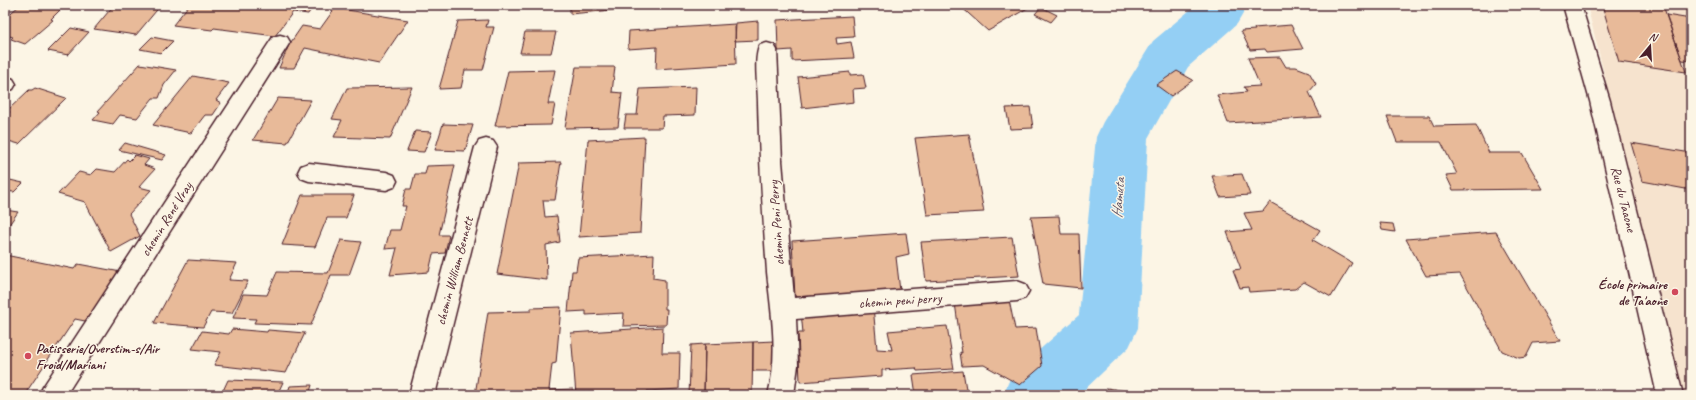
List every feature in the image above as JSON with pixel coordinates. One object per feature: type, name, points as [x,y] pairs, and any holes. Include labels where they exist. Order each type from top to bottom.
[{"type":"street","name":"Rue du Taaone","points":[[1572,5],[1602,109],[1670,395]]},
{"type":"street","name":"chemin René Vray","points":[[52,395],[280,42]]},
{"type":"street","name":"chemin Peni Perry","points":[[767,50],[772,180],[782,309],[785,329],[786,378],[781,395]]},
{"type":"street","name":"chemin William Bennett","points":[[422,395],[486,147]]},
{"type":"street","points":[[308,172],[386,181]]},
{"type":"street","name":"chemin peni perry","points":[[782,309],[1017,291]]},
{"type":"shaded area","name":"École primaire de Ta'aone","points":[[1587,5],[1691,5],[1691,395],[1684,395]]},
{"type":"building","points":[[20,5],[51,5],[62,8],[51,19],[53,20],[25,44],[11,39],[13,37],[5,35],[5,18]]},
{"type":"building","points":[[114,5],[161,5],[136,35],[94,29]]},
{"type":"building","points":[[189,5],[314,5],[308,14],[293,12],[275,36],[214,28],[212,30],[173,25]]},
{"type":"building","points":[[461,5],[509,5],[507,9]]},
{"type":"building","points":[[570,5],[623,5],[623,9],[570,14]]},
{"type":"building","points":[[959,5],[1030,5],[1031,6],[988,31]]},
{"type":"building","points":[[1602,5],[1642,5],[1664,8],[1686,72],[1619,62]]},
{"type":"building","points":[[1041,7],[1057,15],[1051,22],[1035,14]]},
{"type":"building","points":[[335,8],[408,20],[379,63],[305,48],[294,68],[279,68],[289,45],[302,26],[320,29]]},
{"type":"building","points":[[1666,15],[1691,19],[1691,61],[1682,60]]},
{"type":"building","points":[[852,16],[854,37],[836,38],[837,44],[851,42],[854,58],[792,61],[792,50],[778,51],[777,20]]},
{"type":"building","points":[[488,20],[486,27],[494,27],[483,70],[465,70],[461,88],[439,89],[458,21]]},
{"type":"building","points":[[758,21],[758,40],[735,41],[736,23]]},
{"type":"building","points":[[735,24],[736,64],[656,69],[657,47],[628,49],[629,31]]},
{"type":"building","points":[[1291,25],[1303,49],[1267,52],[1265,49],[1250,50],[1241,31],[1255,30],[1254,28]]},
{"type":"building","points":[[71,28],[89,32],[68,55],[48,51]]},
{"type":"building","points":[[525,32],[556,32],[551,53],[520,53]]},
{"type":"building","points":[[152,37],[173,41],[161,53],[140,49]]},
{"type":"building","points":[[1280,57],[1286,67],[1296,67],[1309,72],[1316,84],[1309,92],[1321,117],[1228,123],[1217,95],[1247,92],[1244,87],[1260,86],[1248,58]]},
{"type":"building","points":[[140,64],[176,70],[164,85],[159,98],[153,98],[137,118],[120,115],[113,124],[93,120],[100,112],[98,111]]},
{"type":"building","points":[[576,67],[615,67],[612,92],[622,93],[618,127],[565,128]]},
{"type":"building","points":[[555,70],[548,104],[555,104],[551,125],[495,126],[508,71]]},
{"type":"building","points":[[1177,71],[1193,80],[1171,96],[1156,85]]},
{"type":"building","points":[[850,72],[850,75],[863,74],[866,88],[853,89],[854,102],[802,108],[798,77]]},
{"type":"building","points":[[193,76],[229,83],[216,100],[221,103],[213,115],[205,115],[191,133],[153,125]]},
{"type":"building","points":[[412,87],[390,139],[334,137],[342,120],[332,119],[347,88]]},
{"type":"building","points":[[696,87],[695,115],[663,116],[662,128],[624,128],[626,115],[637,115],[640,89]]},
{"type":"building","points":[[35,88],[66,98],[19,144],[5,140],[5,116],[10,112],[8,110],[29,90]]},
{"type":"building","points":[[278,98],[311,100],[287,143],[253,140]]},
{"type":"building","points":[[1030,107],[1033,128],[1010,129],[1006,108]]},
{"type":"building","points":[[1387,116],[1429,116],[1434,126],[1476,125],[1489,153],[1522,153],[1543,189],[1453,190],[1446,175],[1457,174],[1441,142],[1397,142]]},
{"type":"building","points":[[443,124],[473,125],[465,151],[435,150]]},
{"type":"building","points":[[415,131],[432,132],[424,152],[407,151]]},
{"type":"building","points":[[969,134],[984,212],[927,215],[915,138]]},
{"type":"building","points":[[645,137],[640,233],[579,237],[588,140]]},
{"type":"building","points":[[125,143],[166,155],[162,160],[119,150]]},
{"type":"building","points":[[1631,143],[1691,153],[1691,190],[1642,181]]},
{"type":"building","points":[[135,155],[149,159],[144,165],[155,169],[139,187],[151,190],[129,214],[140,236],[111,252],[85,202],[58,194],[79,172],[91,175],[97,169],[115,172],[127,159],[129,161]]},
{"type":"building","points":[[561,162],[555,200],[543,200],[545,217],[557,216],[560,242],[546,245],[547,280],[497,274],[519,163]]},
{"type":"building","points":[[455,165],[439,235],[449,235],[445,253],[433,254],[429,272],[390,275],[397,248],[385,249],[390,230],[400,230],[406,206],[402,206],[406,189],[411,189],[415,174],[425,174],[427,166]]},
{"type":"building","points":[[1242,174],[1250,195],[1220,197],[1212,176]]},
{"type":"building","points":[[10,180],[23,183],[14,192],[5,191],[5,186]]},
{"type":"building","points":[[302,195],[354,195],[346,218],[327,218],[315,247],[282,245]]},
{"type":"building","points":[[1270,202],[1320,230],[1313,240],[1352,263],[1331,297],[1304,282],[1295,289],[1249,292],[1248,287],[1240,288],[1233,270],[1241,269],[1227,232],[1252,230],[1244,213],[1263,211]]},
{"type":"building","points":[[5,210],[18,212],[8,226],[5,225]]},
{"type":"building","points":[[1059,216],[1061,234],[1079,234],[1081,288],[1043,284],[1031,217]]},
{"type":"building","points":[[1380,223],[1393,224],[1395,232],[1382,230]]},
{"type":"building","points":[[1496,232],[1560,341],[1533,343],[1526,357],[1519,358],[1502,351],[1460,274],[1426,276],[1406,239]]},
{"type":"building","points":[[906,233],[909,254],[896,257],[900,291],[795,297],[792,241]]},
{"type":"building","points":[[1012,237],[1019,276],[926,281],[921,242]]},
{"type":"building","points":[[341,240],[361,242],[349,275],[331,275],[311,325],[254,323],[256,319],[233,318],[243,294],[267,295],[277,272],[328,273]]},
{"type":"building","points":[[654,254],[653,278],[665,280],[665,309],[667,309],[666,325],[623,326],[624,313],[586,315],[586,311],[568,312],[572,271],[576,271],[578,258]]},
{"type":"building","name":"Patisserie/Overstim-s/Air Froid/Mariani","points":[[5,255],[74,269],[78,264],[121,272],[85,321],[75,319],[27,391],[30,395],[5,395]]},
{"type":"building","points":[[188,260],[237,263],[229,280],[248,281],[232,313],[211,312],[203,327],[154,323]]},
{"type":"building","points":[[1009,300],[1015,329],[1036,328],[1042,366],[1020,385],[984,365],[962,366],[960,352],[962,353],[955,303]]},
{"type":"building","points":[[873,306],[877,349],[892,350],[888,331],[947,326],[954,369],[917,371],[916,368],[882,370],[882,376],[800,382],[798,333],[803,333],[801,312]]},
{"type":"building","points":[[561,307],[556,363],[552,364],[549,390],[573,389],[572,395],[541,395],[541,393],[518,395],[475,395],[488,312],[531,311],[531,308]]},
{"type":"building","points":[[663,327],[662,353],[680,353],[679,389],[647,391],[647,395],[576,395],[571,333]]},
{"type":"building","points":[[232,329],[305,333],[286,373],[214,365],[221,352],[192,349],[202,331],[229,334]]},
{"type":"building","points":[[774,341],[774,371],[753,371],[753,342]]},
{"type":"building","points":[[753,342],[752,395],[704,395],[705,344]]},
{"type":"building","points":[[705,344],[704,395],[689,395],[691,345]]},
{"type":"building","points":[[963,371],[967,395],[916,395],[913,375]]},
{"type":"building","points":[[228,380],[283,382],[277,395],[221,395]]},
{"type":"building","points":[[312,385],[309,395],[287,395],[290,386]]},
{"type":"building","points":[[1107,388],[1153,395],[1107,395]]},
{"type":"building","points":[[809,390],[827,395],[807,395]]},
{"type":"waterway","name":"Hamuta","points":[[1034,395],[1108,328],[1122,137],[1170,54],[1220,12],[1220,5]]},
{"type":"place","name":"École primaire de Ta'aone","points":[[1675,292]]},
{"type":"place","name":"Patisserie/Overstim-s/Air Froid/Mariani","points":[[28,356]]}]
